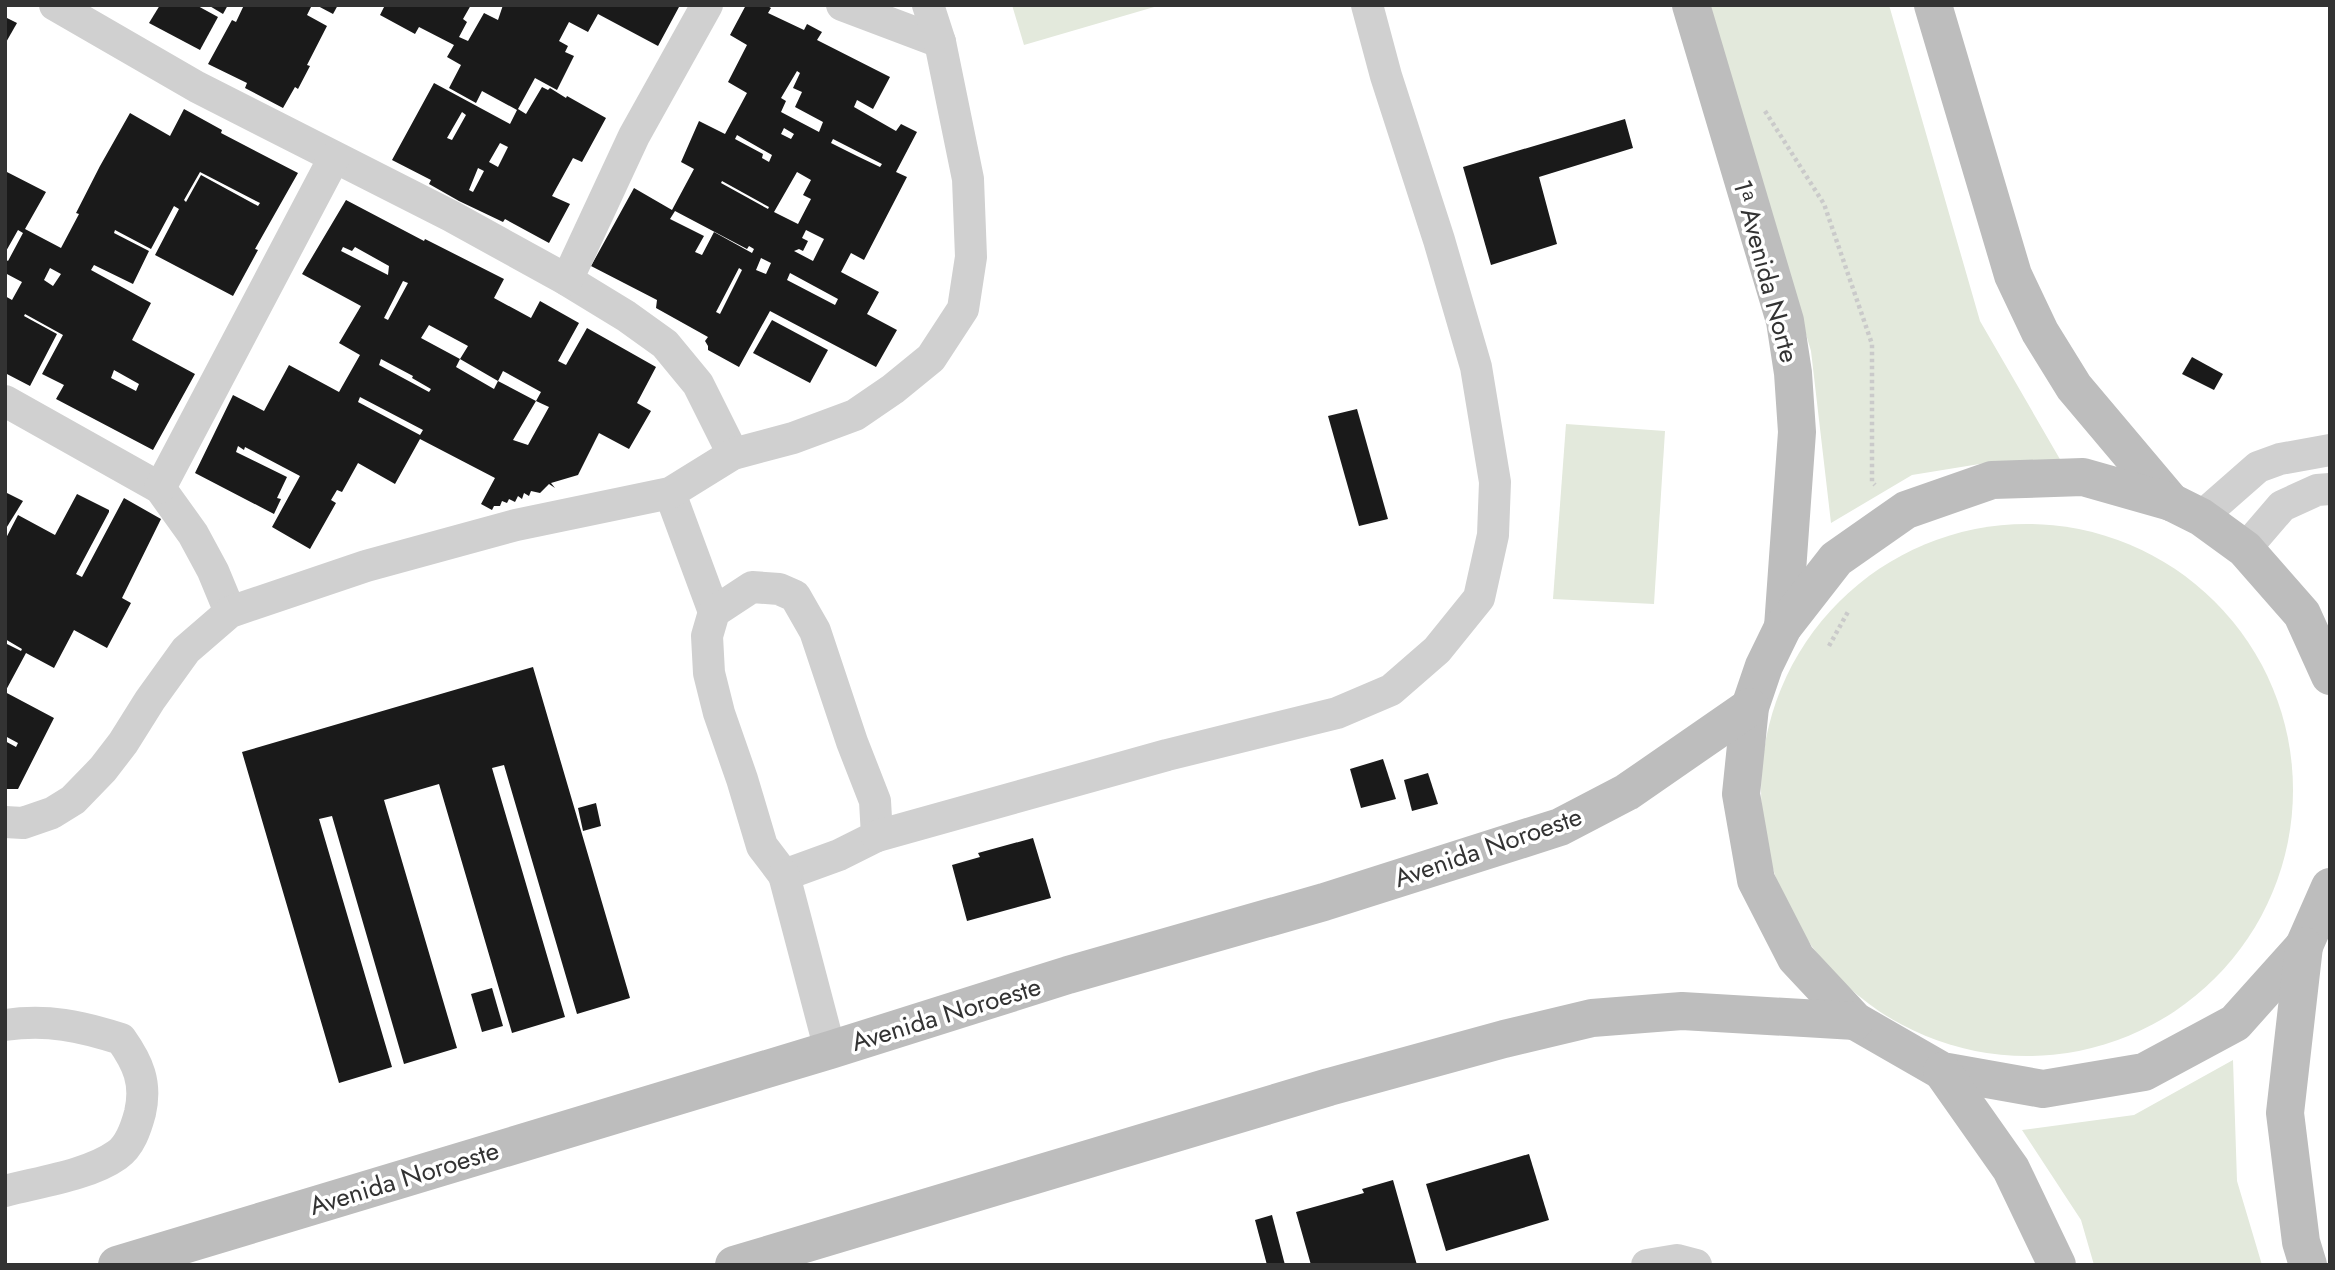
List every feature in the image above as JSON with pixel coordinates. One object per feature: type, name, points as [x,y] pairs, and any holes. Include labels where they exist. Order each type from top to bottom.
[{"type":"main road","name":"1ᵃ Avenida Norte","points":[[1691,5],[1784,321],[1793,373],[1797,432],[1783,627]]},
{"type":"main road","points":[[1933,5],[2013,275],[2040,332],[2074,387],[2186,510],[2245,549],[2302,614],[2330,676]]},
{"type":"main road","points":[[2186,510],[2083,477],[1992,480],[1906,510],[1836,559],[1783,627],[1763,666],[1750,707],[1741,794],[1756,880],[1796,958],[1855,1021],[1942,1071],[2043,1089],[2144,1072],[2235,1023],[2304,946]]},
{"type":"main road","name":"Avenida Noroeste","points":[[117,1265],[830,1050],[1068,975],[1324,902],[1560,827],[1627,792],[1750,707]]},
{"type":"main road","points":[[2308,1265],[2301,1242],[2286,1113],[2304,946],[2330,887]]},
{"type":"main road","points":[[734,1265],[1329,1087],[1592,1018],[1682,1011],[1855,1021]]},
{"type":"main road","points":[[1942,1071],[2011,1169],[2057,1265]]},
{"type":"main road","points":[[197,1265],[220,1234]]},
{"type":"street","points":[[55,5],[95,15],[197,87],[451,216],[568,280],[626,316],[665,344],[698,384],[733,454]]},
{"type":"street","points":[[568,280],[634,136],[707,5]]},
{"type":"street","points":[[842,5],[940,42]]},
{"type":"street","points":[[5,822],[23,822],[51,813],[73,800],[103,769],[123,743],[149,700],[186,650],[230,612],[404,555],[516,525],[670,493],[733,454],[793,439],[855,415],[931,358],[963,309],[971,257],[968,179],[940,42],[928,5]]},
{"type":"street","points":[[784,875],[829,859],[877,836],[1154,759],[1338,713],[1391,690],[1437,650],[1479,598],[1493,535],[1495,482],[1476,367],[1386,76],[1367,5]]},
{"type":"street","points":[[160,488],[334,158]]},
{"type":"street","points":[[5,401],[160,488],[193,534],[213,571],[230,612]]},
{"type":"street","points":[[2186,510],[2258,467],[2280,459],[2330,450]]},
{"type":"street","points":[[2245,549],[2282,506],[2318,490],[2330,489]]},
{"type":"street","points":[[670,493],[713,612],[706,636],[709,673],[719,713],[762,846],[784,875],[830,1050]]},
{"type":"street","points":[[713,612],[752,587],[779,589],[795,596],[815,631],[875,801],[877,836]]},
{"type":"street","points":[[5,1025],[32,1021],[81,1026],[121,1039],[139,1071],[144,1093],[133,1135],[118,1154],[88,1169],[5,1191]]},
{"type":"street","points":[[1647,1265],[1677,1260],[1696,1265]]},
{"type":"path","points":[[1758,100],[1824,204],[1872,344],[1872,482]]},
{"type":"shaded area","points":[[1012,5],[1161,5],[1024,45]]},
{"type":"shaded area","points":[[1708,5],[1889,5],[1980,321],[2061,461],[1998,461],[1912,475],[1831,523],[1811,351]]},
{"type":"shaded area","points":[[1566,424],[1665,431],[1654,604],[1553,599]]},
{"type":"shaded area","points":[[2027,524],[2079,529],[2129,544],[2175,568],[2215,602],[2249,642],[2273,688],[2288,738],[2293,790],[2288,842],[2273,892],[2249,938],[2215,978],[2175,1012],[2129,1036],[2079,1051],[2027,1056],[1975,1051],[1925,1036],[1879,1012],[1839,978],[1805,938],[1781,892],[1766,842],[1761,790],[1766,738],[1781,688],[1805,642],[1839,602],[1879,568],[1925,544],[1975,529]]},
{"type":"shaded area","points":[[2233,1060],[2237,1181],[2262,1265],[2094,1265],[2081,1220],[2022,1130],[2134,1115]]},
{"type":"building","points":[[160,5],[196,5],[218,17],[200,50],[149,23]]},
{"type":"building","points":[[208,5],[228,5],[223,14]]},
{"type":"building","points":[[244,5],[312,5],[307,15],[327,26],[298,89],[295,87],[283,108],[245,88],[247,83],[208,64],[232,20],[236,22]]},
{"type":"building","points":[[316,5],[338,5],[333,14]]},
{"type":"building","points":[[385,5],[471,5],[463,19],[467,22],[459,37],[468,41],[484,13],[498,20],[503,5],[679,7],[658,46],[598,14],[588,32],[569,22],[559,41],[568,46],[565,52],[574,56],[557,90],[535,78],[518,109],[526,114],[542,87],[548,90],[550,88],[566,98],[567,96],[606,118],[582,162],[573,158],[552,196],[570,204],[549,243],[505,219],[503,222],[459,201],[429,184],[431,180],[392,160],[434,83],[510,124],[517,110],[482,91],[476,103],[449,88],[461,65],[447,57],[454,45],[419,27],[415,34],[380,15]],"holes":[[[462,112],[466,115],[452,140],[447,138]],[[500,143],[508,147],[498,167],[489,162]],[[478,168],[484,171],[473,192],[469,190]]]},
{"type":"building","points":[[746,5],[766,5],[771,8],[768,13],[804,30],[807,24],[822,32],[817,40],[890,77],[873,109],[857,100],[854,107],[896,131],[901,124],[917,132],[896,172],[907,177],[864,260],[851,253],[841,272],[879,292],[867,314],[897,330],[876,367],[770,311],[739,367],[708,350],[705,341],[708,337],[656,308],[657,300],[591,266],[634,188],[672,210],[694,169],[681,162],[699,121],[725,134],[747,93],[728,82],[747,45],[730,35]],"holes":[[[797,71],[800,73],[793,88],[802,92],[795,107],[823,122],[819,132],[781,112],[786,101],[781,98]],[[784,128],[794,134],[791,139],[781,134]],[[737,135],[772,155],[769,162],[762,158],[763,154],[735,139]],[[833,139],[882,164],[880,167],[831,143]],[[797,172],[811,180],[803,195],[811,199],[798,224],[774,212]],[[722,181],[769,207],[768,209],[721,183]],[[675,211],[747,249],[749,246],[754,249],[752,253],[714,232],[702,255],[695,252],[704,236],[670,219]],[[806,230],[824,239],[813,261],[794,251],[803,251],[808,241],[802,238]],[[761,258],[771,263],[766,274],[756,270]],[[739,268],[742,270],[720,314],[716,312]],[[790,273],[838,299],[835,305],[787,280]]]},
{"type":"building","points":[[5,17],[17,23],[5,44]]},
{"type":"building","points":[[184,109],[222,130],[221,133],[298,173],[255,249],[258,250],[233,296],[155,255],[179,209],[174,206],[151,249],[115,230],[114,233],[149,251],[133,284],[94,265],[91,270],[151,303],[132,340],[195,374],[153,450],[56,399],[64,385],[42,374],[63,335],[25,314],[24,316],[57,334],[30,386],[5,373],[5,296],[12,300],[22,282],[5,273],[5,259],[8,261],[23,233],[18,230],[5,253],[5,171],[46,192],[25,229],[61,248],[100,166],[130,113],[170,136]],"holes":[[[200,172],[260,203],[258,206],[201,175],[186,202],[184,200]],[[50,268],[61,274],[53,286],[44,280]],[[114,370],[139,384],[136,391],[111,378]]]},
{"type":"building","points":[[1625,119],[1633,148],[1539,177],[1557,244],[1491,265],[1463,167]]},
{"type":"building","points":[[346,200],[504,279],[494,298],[531,318],[540,301],[579,323],[558,361],[566,365],[587,328],[656,367],[637,403],[651,411],[629,449],[599,433],[578,475],[551,483],[555,488],[549,484],[540,493],[531,491],[529,496],[524,493],[522,499],[518,496],[515,502],[509,499],[507,503],[502,501],[500,506],[494,506],[492,510],[481,504],[495,478],[420,439],[395,484],[358,463],[342,492],[337,490],[331,500],[336,503],[310,549],[272,527],[300,476],[245,447],[244,450],[238,446],[236,452],[287,477],[277,498],[281,499],[274,514],[195,473],[233,395],[264,411],[289,365],[339,392],[360,355],[339,343],[361,306],[302,274]],"holes":[[[343,247],[352,251],[355,247],[389,266],[388,275],[341,251]],[[403,281],[408,283],[388,320],[384,318]],[[429,325],[468,346],[460,359],[421,338]],[[381,359],[413,376],[412,378],[431,389],[429,392],[379,365]],[[460,359],[498,381],[494,389],[456,367]],[[503,371],[541,392],[536,401],[498,381]],[[360,397],[423,430],[420,435],[358,402]],[[536,401],[549,407],[528,445],[513,440]]]},
{"type":"building","points":[[772,320],[828,350],[810,383],[753,353]]},
{"type":"building","points":[[2192,357],[2223,374],[2214,390],[2182,374]]},
{"type":"building","points":[[1357,409],[1388,519],[1359,526],[1328,416]]},
{"type":"building","points":[[5,492],[23,501],[5,530]]},
{"type":"building","points":[[77,494],[109,510],[76,574],[82,577],[124,498],[161,519],[122,598],[131,603],[107,648],[74,630],[54,668],[26,653],[5,692],[5,643],[21,651],[22,649],[5,639],[5,540],[18,515],[55,535]]},
{"type":"building","points":[[533,667],[630,998],[577,1014],[504,765],[492,768],[565,1017],[512,1033],[439,784],[384,800],[457,1048],[404,1064],[332,816],[319,819],[392,1067],[339,1083],[242,752]]},
{"type":"building","points":[[5,692],[54,718],[18,789],[5,789],[5,741],[16,747],[18,743],[5,736]]},
{"type":"building","points":[[1383,759],[1396,799],[1361,808],[1350,769]]},
{"type":"building","points":[[1428,773],[1438,804],[1412,811],[1404,780]]},
{"type":"building","points":[[596,803],[601,826],[583,831],[578,808]]},
{"type":"building","points":[[1033,838],[1051,898],[967,921],[952,865],[980,857],[978,853]]},
{"type":"building","points":[[492,988],[503,1026],[482,1032],[471,994]]},
{"type":"building","points":[[1529,1154],[1549,1220],[1446,1251],[1426,1184]]},
{"type":"building","points":[[1393,1180],[1417,1265],[1311,1265],[1296,1212],[1364,1193],[1362,1189]]},
{"type":"building","points":[[1272,1215],[1285,1265],[1267,1265],[1255,1220]]}]
